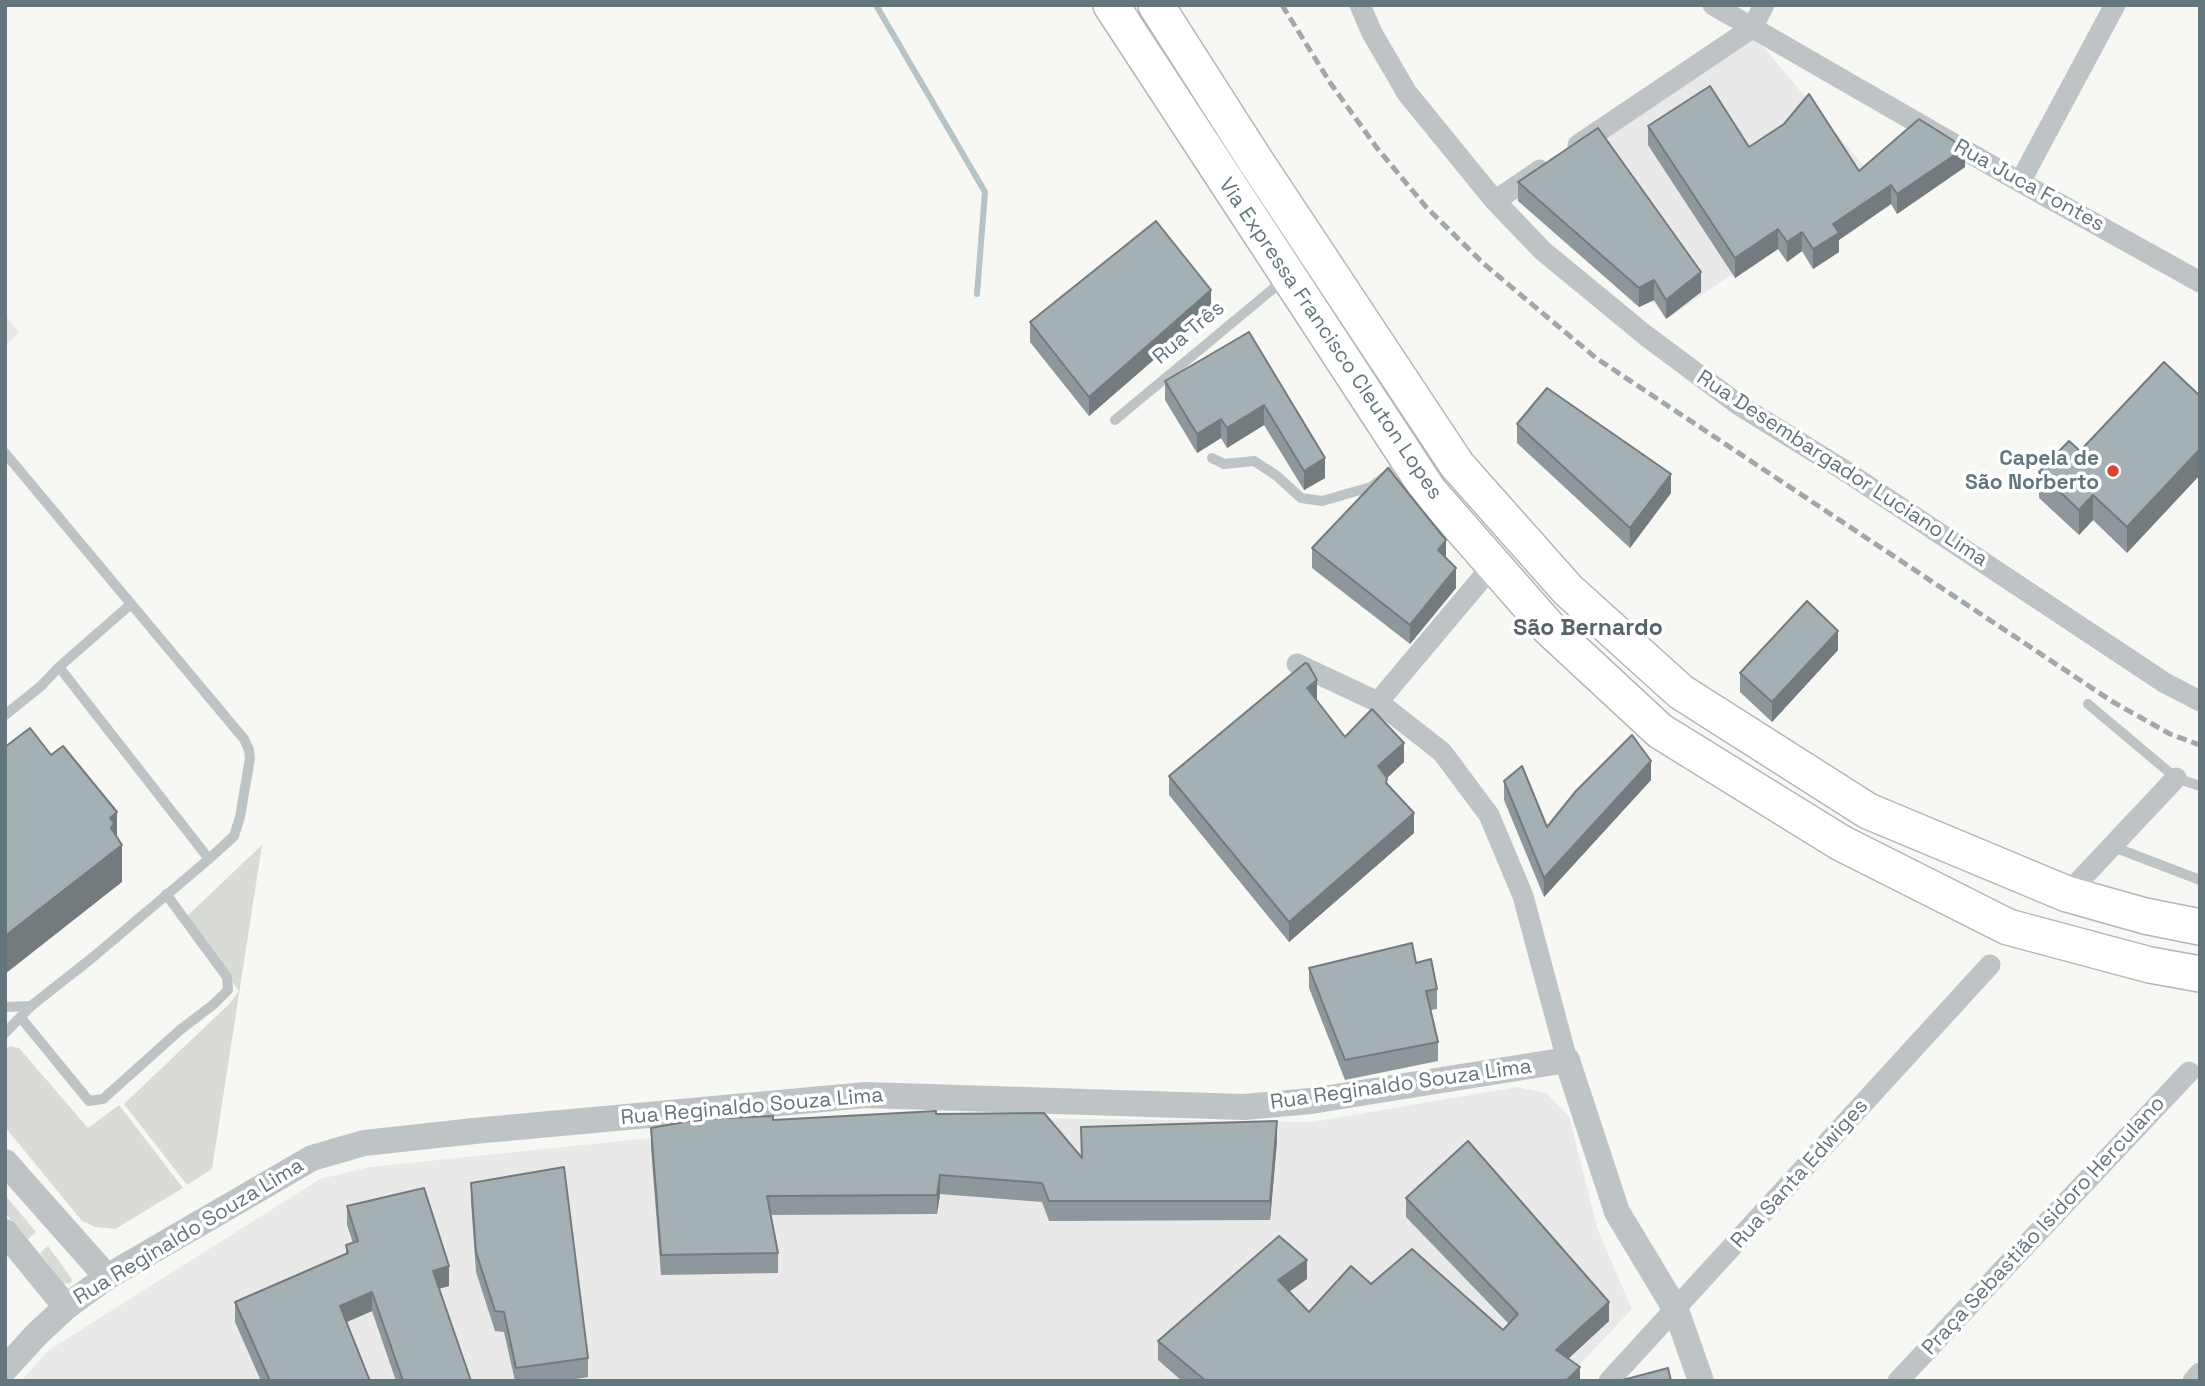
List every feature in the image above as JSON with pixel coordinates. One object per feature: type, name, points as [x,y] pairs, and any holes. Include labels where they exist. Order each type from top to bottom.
[{"type":"highway","name":"Via Expressa Francisco Cleuton Lopes","points":[[1111,5],[1429,491],[1549,628],[1660,731],[1841,843],[2008,927],[2150,965],[2200,974]]},
{"type":"highway","name":"Via Expressa Francisco Cleuton Lopes","points":[[1156,5],[1457,465],[1568,590],[1681,692],[1868,811],[2067,894],[2146,916],[2200,926]]},
{"type":"highway","points":[[2150,965],[2200,984]]},
{"type":"street","name":"Rua Desembargador Luciano Lima","points":[[1360,5],[1372,33],[1407,93],[1495,201],[1543,251],[1645,335],[1738,405],[1850,474],[2165,683],[2200,701]]},
{"type":"street","name":"Rua Juca Fontes","points":[[1713,5],[2200,282]]},
{"type":"street","points":[[1495,201],[1752,28],[1764,5]]},
{"type":"street","points":[[2020,182],[2115,5]]},
{"type":"street","points":[[1378,702],[1493,565]]},
{"type":"street","points":[[1297,664],[1378,702],[1442,752],[1489,815],[1523,896],[1567,1060],[1617,1212],[1676,1310],[1701,1381]]},
{"type":"street","points":[[2067,894],[2176,778]]},
{"type":"street","name":"Rua Santa Edwiges","points":[[1609,1381],[1990,965]]},
{"type":"street","name":"Rua Reginaldo Souza Lima","points":[[5,1369],[66,1307],[107,1277],[312,1158],[364,1143],[474,1130],[866,1095],[1244,1107],[1311,1101],[1567,1060]]},
{"type":"street","name":"Praça Sebastião Isidoro Herculano","points":[[1898,1381],[2189,1072]]},
{"type":"street","points":[[5,1162],[107,1277]]},
{"type":"street","points":[[5,1232],[66,1307]]},
{"type":"street","points":[[2193,1381],[2200,1373]]},
{"type":"lane","name":"Rua Três","points":[[1115,420],[1288,276]]},
{"type":"lane","points":[[5,453],[244,739],[249,750],[240,817],[234,836],[92,958],[31,1006],[5,1033]]},
{"type":"lane","points":[[1212,458],[1224,464],[1254,461],[1301,498],[1322,501],[1371,487],[1408,459]]},
{"type":"lane","points":[[5,715],[131,604]]},
{"type":"lane","points":[[59,667],[209,859]]},
{"type":"lane","points":[[2088,704],[2176,778],[2200,786]]},
{"type":"lane","points":[[2111,846],[2200,880]]},
{"type":"lane","points":[[21,1018],[89,1101],[103,1099],[228,990],[227,977],[166,894]]},
{"type":"lane","points":[[5,1007],[31,1006]]},
{"type":"shaded area","points":[[1753,35],[1873,177],[1670,317],[1514,192]]},
{"type":"shaded area","points":[[5,314],[19,333],[5,346]]},
{"type":"shaded area","points":[[262,845],[212,1169],[187,1185],[124,1104],[229,1004],[239,991],[186,917]]},
{"type":"shaded area","points":[[10,1046],[19,1048],[88,1128],[119,1105],[183,1188],[115,1229],[95,1227],[82,1221],[5,1127],[5,1049]]},
{"type":"shaded area","points":[[1517,1087],[1546,1093],[1569,1116],[1597,1228],[1632,1309],[1564,1381],[21,1381],[49,1350],[320,1179],[370,1167],[864,1116],[1312,1122]]},
{"type":"shaded area","points":[[5,1195],[36,1232],[28,1239],[5,1213]]},
{"type":"shaded area","points":[[48,1246],[72,1279],[71,1283],[65,1284],[60,1280],[40,1253]]},
{"type":"building","points":[[1710,86],[1749,147],[1784,124],[1809,94],[1859,171],[1919,119],[1965,148],[1897,194],[1891,185],[1833,224],[1839,233],[1813,249],[1802,232],[1787,242],[1778,229],[1735,258],[1648,126]]},
{"type":"building","points":[[1598,128],[1701,272],[1666,300],[1654,280],[1639,288],[1518,182]]},
{"type":"building","points":[[1156,221],[1211,290],[1089,397],[1030,322]]},
{"type":"building","points":[[1249,332],[1325,458],[1304,471],[1264,405],[1227,428],[1221,419],[1197,434],[1165,381]]},
{"type":"building","name":"Capela de São Norberto","points":[[2164,362],[2200,396],[2200,449],[2127,527],[2093,495],[2079,510],[2039,472],[2069,441],[2080,451]]},
{"type":"building","points":[[1547,388],[1671,474],[1630,528],[1517,424]]},
{"type":"building","points":[[1388,468],[1446,540],[1438,550],[1456,568],[1410,625],[1312,548]]},
{"type":"building","points":[[1807,601],[1838,631],[1772,702],[1740,673]]},
{"type":"building","points":[[1305,663],[1317,680],[1307,688],[1345,737],[1372,709],[1404,743],[1378,766],[1387,778],[1386,783],[1414,813],[1289,922],[1169,776]]},
{"type":"building","points":[[30,728],[51,755],[63,746],[117,812],[110,818],[114,823],[111,828],[122,845],[5,936],[5,747]]},
{"type":"building","points":[[1632,735],[1651,761],[1544,878],[1504,781],[1522,766],[1547,827],[1576,791]]},
{"type":"building","points":[[1412,943],[1416,963],[1431,959],[1437,989],[1426,991],[1438,1042],[1345,1060],[1309,968]]},
{"type":"building","points":[[936,1111],[936,1114],[1044,1113],[1082,1158],[1081,1127],[1277,1121],[1270,1201],[1049,1201],[1042,1183],[940,1175],[937,1195],[767,1196],[778,1253],[661,1255],[651,1128],[701,1119],[773,1116],[773,1120]]},
{"type":"building","points":[[1468,1141],[1609,1302],[1556,1350],[1580,1367],[1566,1381],[1206,1381],[1158,1341],[1279,1236],[1307,1260],[1278,1280],[1309,1312],[1351,1266],[1371,1284],[1412,1249],[1503,1330],[1518,1314],[1406,1198]]},
{"type":"building","points":[[564,1167],[588,1358],[516,1368],[504,1312],[495,1311],[476,1252],[471,1183]]},
{"type":"building","points":[[424,1188],[449,1266],[433,1271],[471,1381],[403,1381],[372,1292],[340,1306],[370,1381],[270,1381],[235,1302],[348,1253],[346,1245],[358,1241],[347,1206]]},
{"type":"building","points":[[1668,1368],[1671,1381],[1619,1381]]},
{"type":"waterway","points":[[876,5],[985,192],[977,294]]},
{"type":"railway","points":[[1282,5],[1331,84],[1377,148],[1427,208],[1484,264],[1596,358],[2113,702],[2170,734],[2200,745]]},
{"type":"place","name":"Capela de São Norberto","points":[[2113,471]]},
{"type":"district","name":"São Bernardo","points":[[1588,629]]}]
